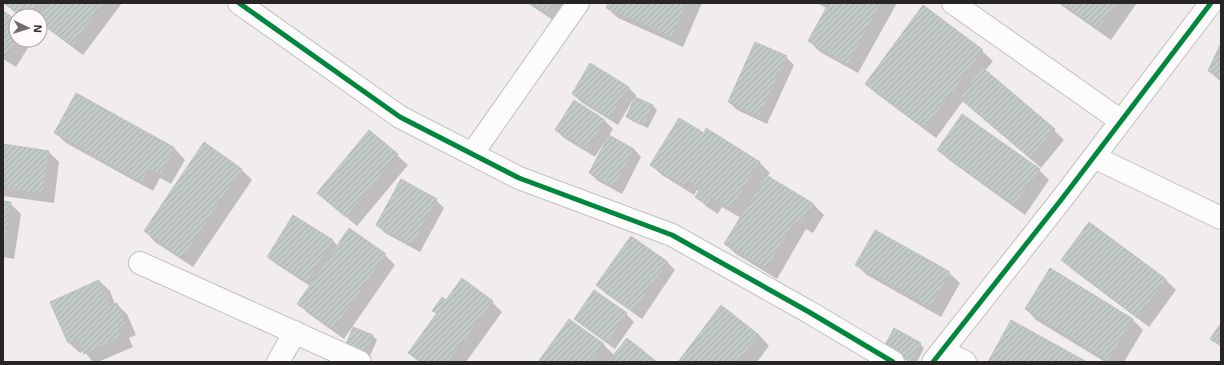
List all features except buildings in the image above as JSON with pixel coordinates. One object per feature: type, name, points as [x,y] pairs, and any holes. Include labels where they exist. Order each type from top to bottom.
[{"type":"street","points":[[239,3],[400,117],[519,178],[672,235],[809,312],[893,362]]},
{"type":"street","points":[[472,154],[578,3]]},
{"type":"street","points":[[953,3],[1121,121]]},
{"type":"street","points":[[965,362],[938,356],[1094,157],[1211,3]]},
{"type":"street","points":[[1094,157],[1221,218]]},
{"type":"street","points":[[140,263],[360,362]]},
{"type":"street","points":[[278,362],[295,332]]},
{"type":"cycle path","points":[[239,3],[400,117],[519,178],[672,235],[809,312],[893,362]]},
{"type":"cycle path","points":[[933,362],[1061,200],[1211,3]]}]
